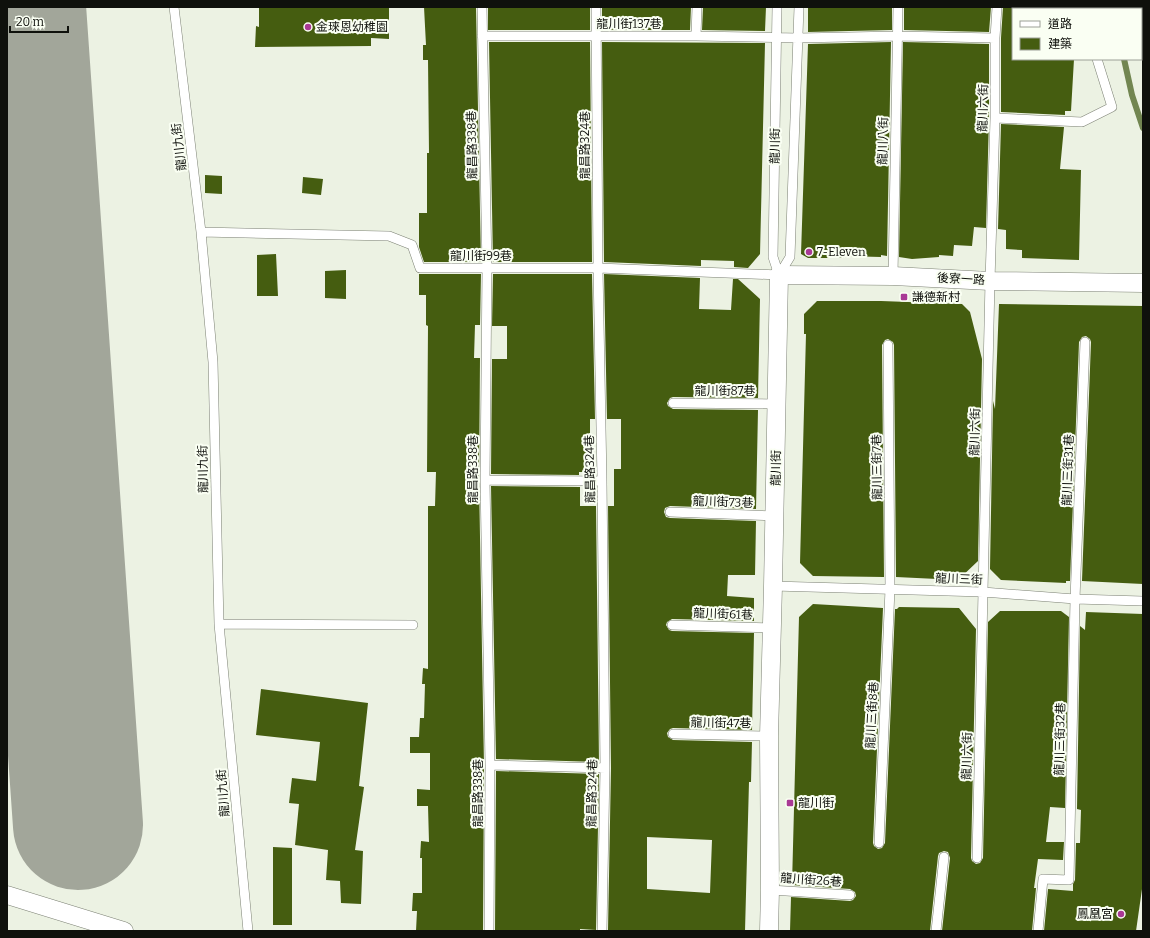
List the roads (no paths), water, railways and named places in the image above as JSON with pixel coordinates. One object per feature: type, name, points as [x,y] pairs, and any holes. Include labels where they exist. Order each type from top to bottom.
[{"type":"street","name":"後寮一路","points":[[779,275],[893,276],[990,281],[1143,283]]},
{"type":"street","name":"龍川街","points":[[769,931],[769,736],[774,586],[779,275]]},
{"type":"street","points":[[7,895],[124,931]]},
{"type":"lane","name":"龍川九街","points":[[174,7],[201,232],[212,362],[219,624],[248,931]]},
{"type":"lane","name":"龍昌路338巷","points":[[482,7],[487,268],[485,480],[490,765],[489,931]]},
{"type":"lane","name":"龍昌路324巷","points":[[596,7],[605,768],[602,931]]},
{"type":"lane","points":[[696,36],[697,7]]},
{"type":"lane","name":"龍川街","points":[[777,7],[772,257],[779,275]]},
{"type":"lane","points":[[779,275],[790,257],[799,7]]},
{"type":"lane","name":"龍川八街","points":[[893,276],[898,7]]},
{"type":"lane","name":"龍川六街","points":[[977,858],[995,118],[995,38],[997,7]]},
{"type":"lane","name":"龍川街137巷","points":[[482,36],[696,36],[798,38],[897,36],[995,38]]},
{"type":"lane","points":[[995,118],[1082,122],[1112,107],[1097,60]]},
{"type":"lane","name":"龍川街99巷","points":[[201,232],[389,236],[412,245],[420,268],[598,268],[779,275]]},
{"type":"lane","name":"龍川三街31巷","points":[[1075,599],[1085,342]]},
{"type":"lane","name":"龍川三街7巷","points":[[888,345],[890,589]]},
{"type":"lane","name":"龍川街87巷","points":[[673,403],[777,404]]},
{"type":"lane","points":[[485,480],[602,481]]},
{"type":"lane","name":"龍川街73巷","points":[[670,512],[775,516]]},
{"type":"lane","name":"龍川三街","points":[[774,586],[984,592],[1075,599],[1143,601]]},
{"type":"lane","name":"龍川三街8巷","points":[[878,843],[890,589]]},
{"type":"lane","name":"龍川三街32巷","points":[[1038,931],[1043,879],[1069,880],[1075,599]]},
{"type":"lane","points":[[219,624],[413,625]]},
{"type":"lane","name":"龍川街61巷","points":[[672,624],[772,628]]},
{"type":"lane","name":"龍川街47巷","points":[[673,734],[769,736]]},
{"type":"lane","points":[[490,765],[605,768]]},
{"type":"lane","points":[[936,931],[944,857]]},
{"type":"lane","name":"龍川街26巷","points":[[770,890],[850,895]]},
{"type":"waterway","points":[[1124,60],[1132,95],[1143,128]]},
{"type":"place","name":"金琜恩幼稚園","points":[[308,27]]},
{"type":"place","name":"7-Eleven","points":[[809,252]]},
{"type":"place","name":"謙德新村","points":[[904,297]]},
{"type":"place","name":"龍川街","points":[[790,803]]},
{"type":"place","name":"鳳凰宮","points":[[1121,914]]}]
